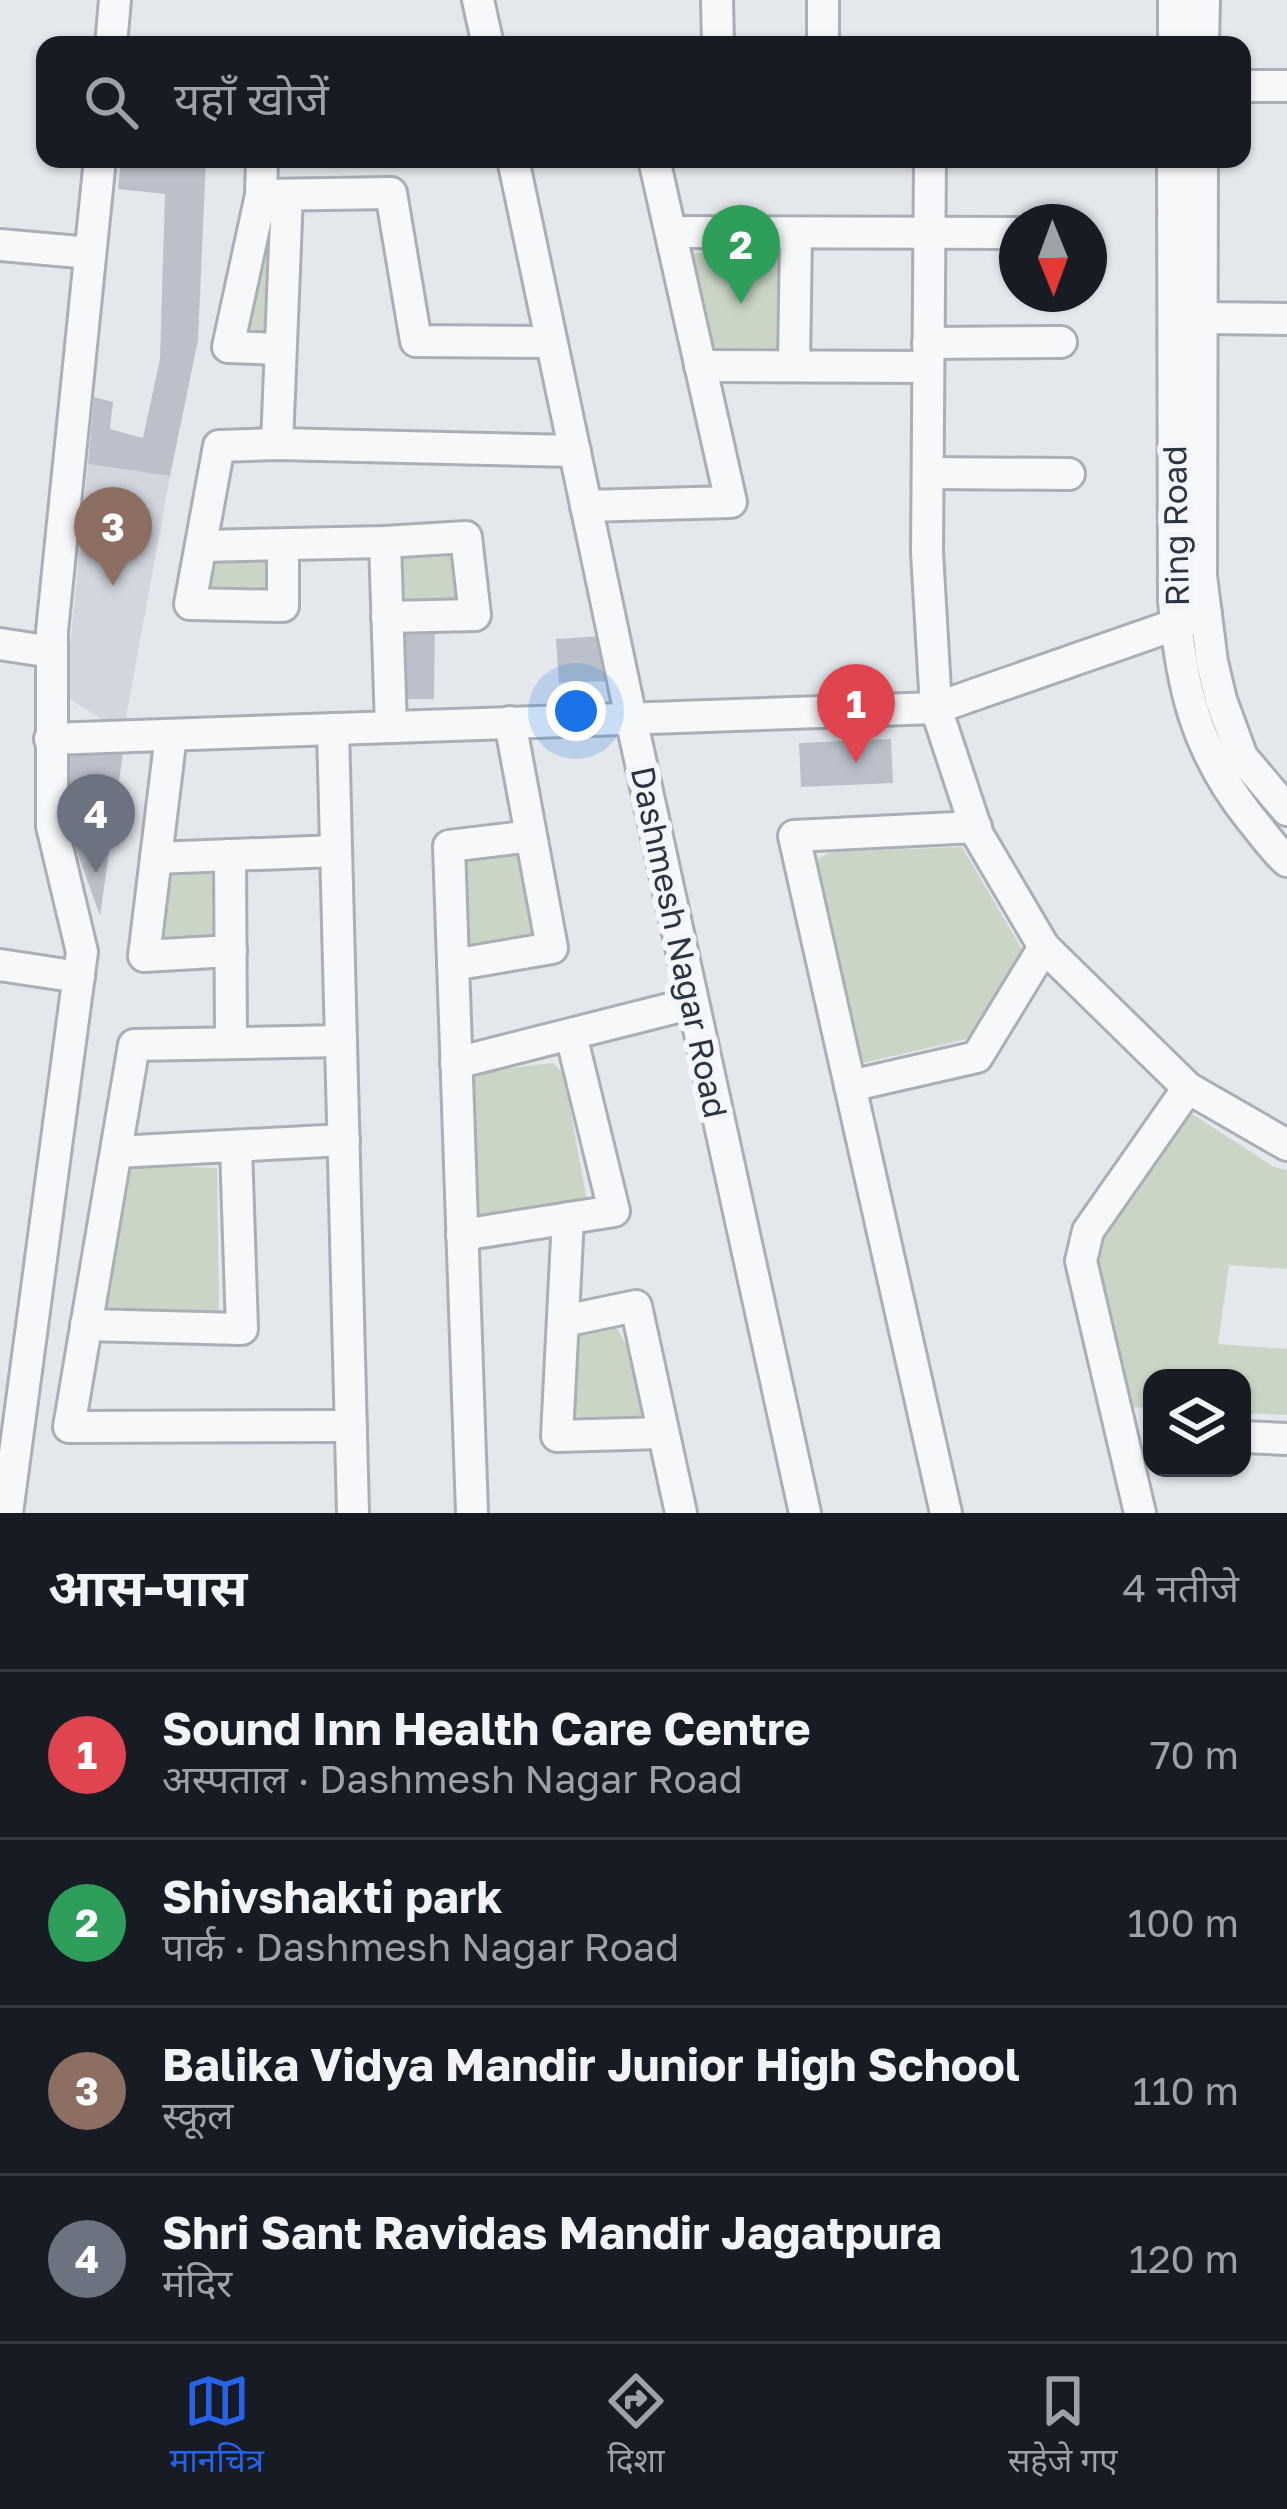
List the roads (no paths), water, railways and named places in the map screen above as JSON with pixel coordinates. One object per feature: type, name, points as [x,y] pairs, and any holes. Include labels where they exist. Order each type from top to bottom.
[{"type":"street","points":[[112,36],[115,0]]},
{"type":"street","points":[[478,0],[486,36]]},
{"type":"street","points":[[717,0],[718,36]]},
{"type":"street","points":[[823,0],[824,36]]},
{"type":"street","points":[[1174,0],[1174,36]]},
{"type":"street","points":[[1203,36],[1204,0]]},
{"type":"street","points":[[1251,86],[1287,86]]},
{"type":"street","points":[[7,1513],[82,952],[52,826],[50,739],[52,652],[99,168]]},
{"type":"street","points":[[265,168],[274,195],[280,349],[277,443]]},
{"type":"street","name":"Dashmesh Nagar Road","points":[[515,168],[805,1513]]},
{"type":"street","points":[[586,506],[731,502],[656,168]]},
{"type":"street","points":[[930,168],[927,551],[936,708],[976,827],[1044,947],[1188,1088],[1287,1145]]},
{"type":"street","name":"Ring Road","points":[[1173,168],[1178,650],[1196,727],[1225,786],[1287,861]]},
{"type":"street","name":"Ring Road","points":[[1202,168],[1202,576],[1212,662],[1242,758],[1287,809]]},
{"type":"street","points":[[274,195],[391,193],[416,341],[551,342]]},
{"type":"street","points":[[274,195],[228,346],[280,349]]},
{"type":"street","points":[[671,232],[999,233]]},
{"type":"street","points":[[794,366],[796,233]]},
{"type":"street","points":[[0,245],[90,253]]},
{"type":"street","points":[[1202,318],[1287,319]]},
{"type":"street","points":[[700,366],[794,366],[1061,342]]},
{"type":"street","points":[[283,545],[283,606],[190,604],[219,446],[277,443],[575,451]]},
{"type":"street","points":[[928,473],[1070,474]]},
{"type":"street","points":[[202,546],[466,537],[475,615],[387,616]]},
{"type":"street","points":[[385,542],[391,727]]},
{"type":"street","points":[[50,739],[936,708],[1206,614]]},
{"type":"street","points":[[0,644],[52,652]]},
{"type":"street","points":[[453,965],[552,948],[510,722]]},
{"type":"street","points":[[333,729],[353,1513]]},
{"type":"street","points":[[171,735],[144,956],[231,951]]},
{"type":"street","points":[[946,1513],[794,836],[976,827]]},
{"type":"street","points":[[472,1513],[449,847],[531,836]]},
{"type":"street","points":[[156,858],[336,851]]},
{"type":"street","points":[[230,855],[232,1043]]},
{"type":"street","points":[[850,1086],[977,1057],[1044,947]]},
{"type":"street","points":[[0,965],[80,976]]},
{"type":"street","points":[[456,1063],[694,1003]]},
{"type":"street","points":[[462,1235],[614,1211],[571,1035]]},
{"type":"street","points":[[341,1042],[134,1045],[69,1427],[351,1426]]},
{"type":"street","points":[[1140,1513],[1137,1432],[1081,1261],[1088,1231],[1188,1088]]},
{"type":"street","points":[[116,1152],[344,1140]]},
{"type":"street","points":[[86,1325],[242,1329],[236,1147]]},
{"type":"street","points":[[568,1218],[557,1436],[664,1433]]},
{"type":"street","points":[[564,1321],[635,1306],[681,1513]]},
{"type":"street","points":[[1251,1437],[1287,1439]]},
{"type":"place","name":"Shivshakti park","points":[[741,304]]},
{"type":"place","name":"Balika Vidya Mandir Junior High School","points":[[113,586]]},
{"type":"place","name":"Sound Inn Health Care Centre","points":[[856,763]]},
{"type":"place","name":"Shri Sant Ravidas Mandir Jagatpura","points":[[96,873]]}]
